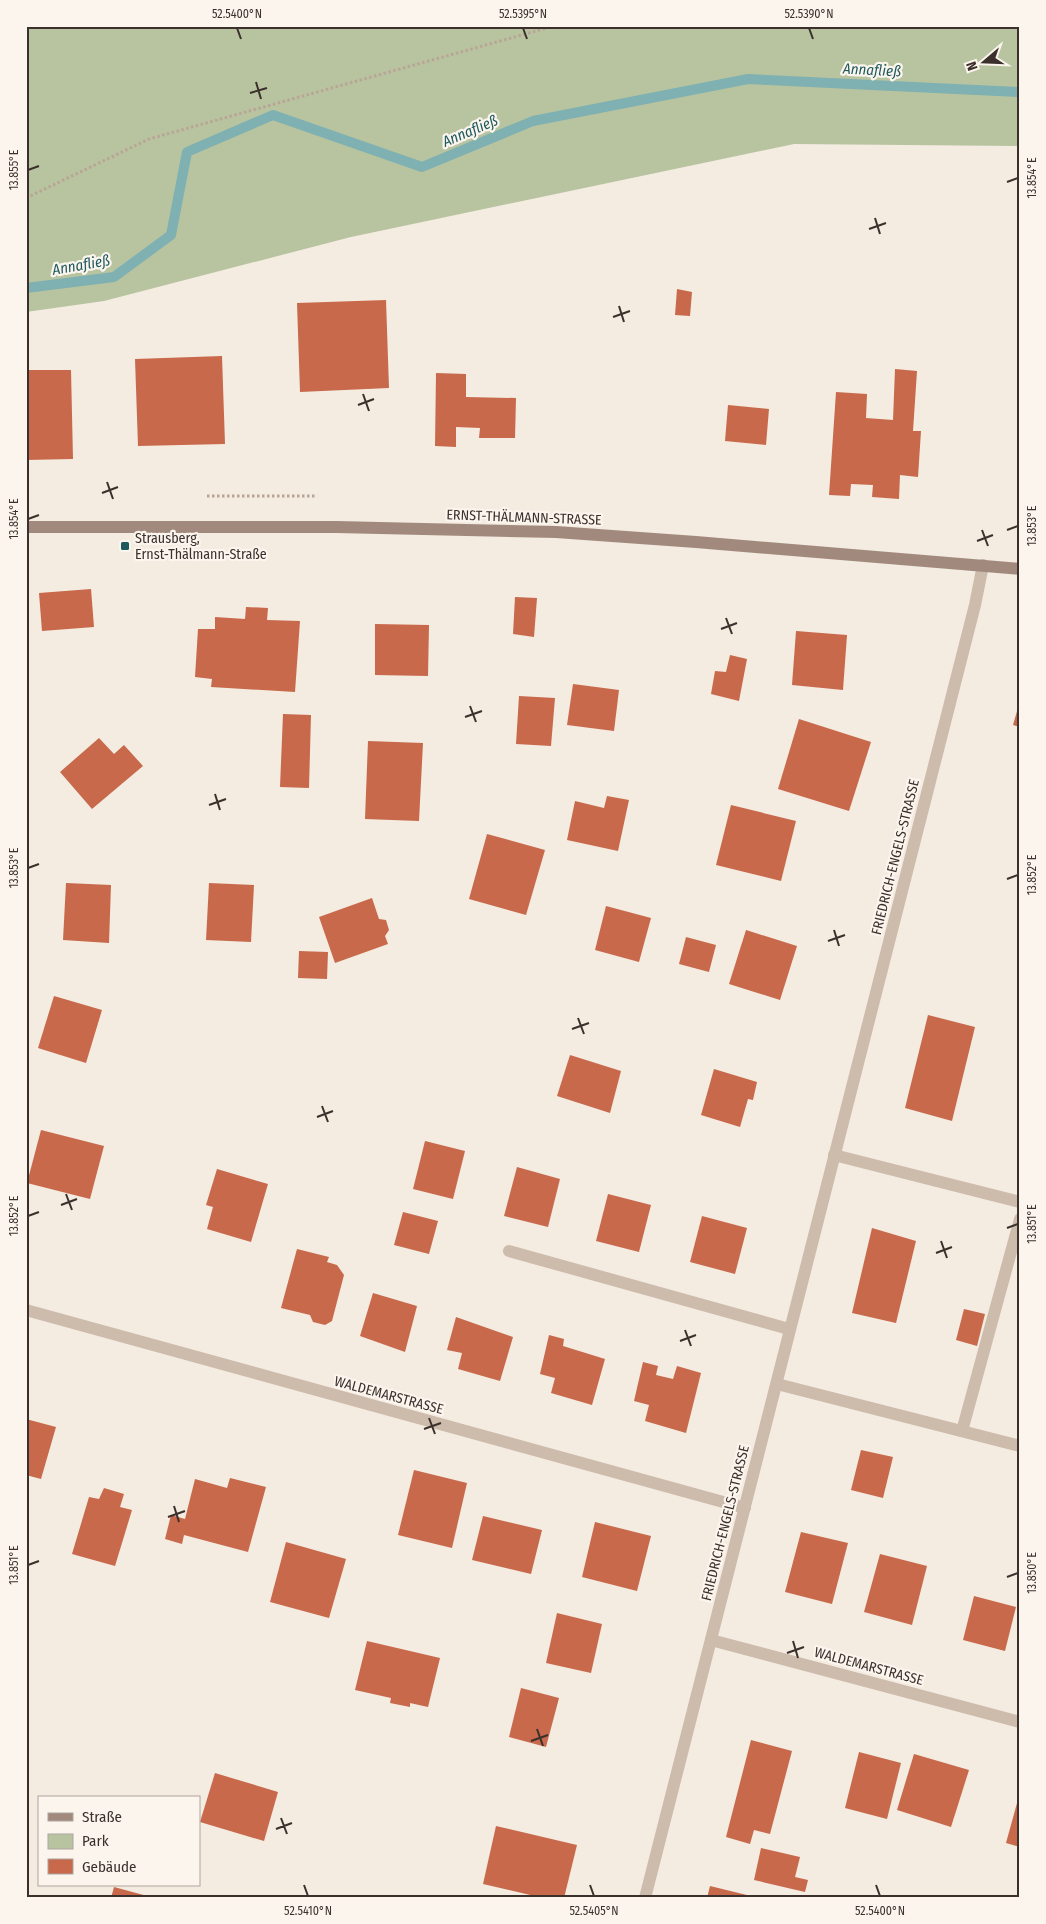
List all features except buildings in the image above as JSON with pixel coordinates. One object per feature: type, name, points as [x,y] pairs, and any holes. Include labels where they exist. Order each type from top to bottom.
[{"type":"main road","name":"ERNST-THÄLMANN-STRASSE","points":[[26,528],[336,527],[556,532],[1020,569]]},
{"type":"street","name":"FRIEDRICH-ENGELS-STRASSE","points":[[645,1898],[777,1384],[789,1329],[983,565]]},
{"type":"street","points":[[834,1155],[1020,1202]]},
{"type":"street","points":[[962,1431],[1020,1220]]},
{"type":"street","points":[[509,1251],[789,1329]]},
{"type":"street","name":"WALDEMARSTRASSE","points":[[26,1310],[745,1508]]},
{"type":"street","points":[[777,1384],[1020,1446]]},
{"type":"street","name":"WALDEMARSTRASSE","points":[[711,1640],[1020,1722]]},
{"type":"path","points":[[26,198],[149,139],[554,26]]},
{"type":"path","points":[[207,496],[316,496]]},
{"type":"green space","points":[[26,26],[1020,26],[1020,146],[794,144],[351,237],[104,301],[26,312]]},
{"type":"waterway","name":"Annafließ","points":[[26,288],[114,277],[171,235],[187,152],[273,115],[422,167],[533,121],[748,79],[1020,92]]},
{"type":"place","name":"Strausberg, Ernst-Thälmann-Straße","points":[[125,546]]}]
